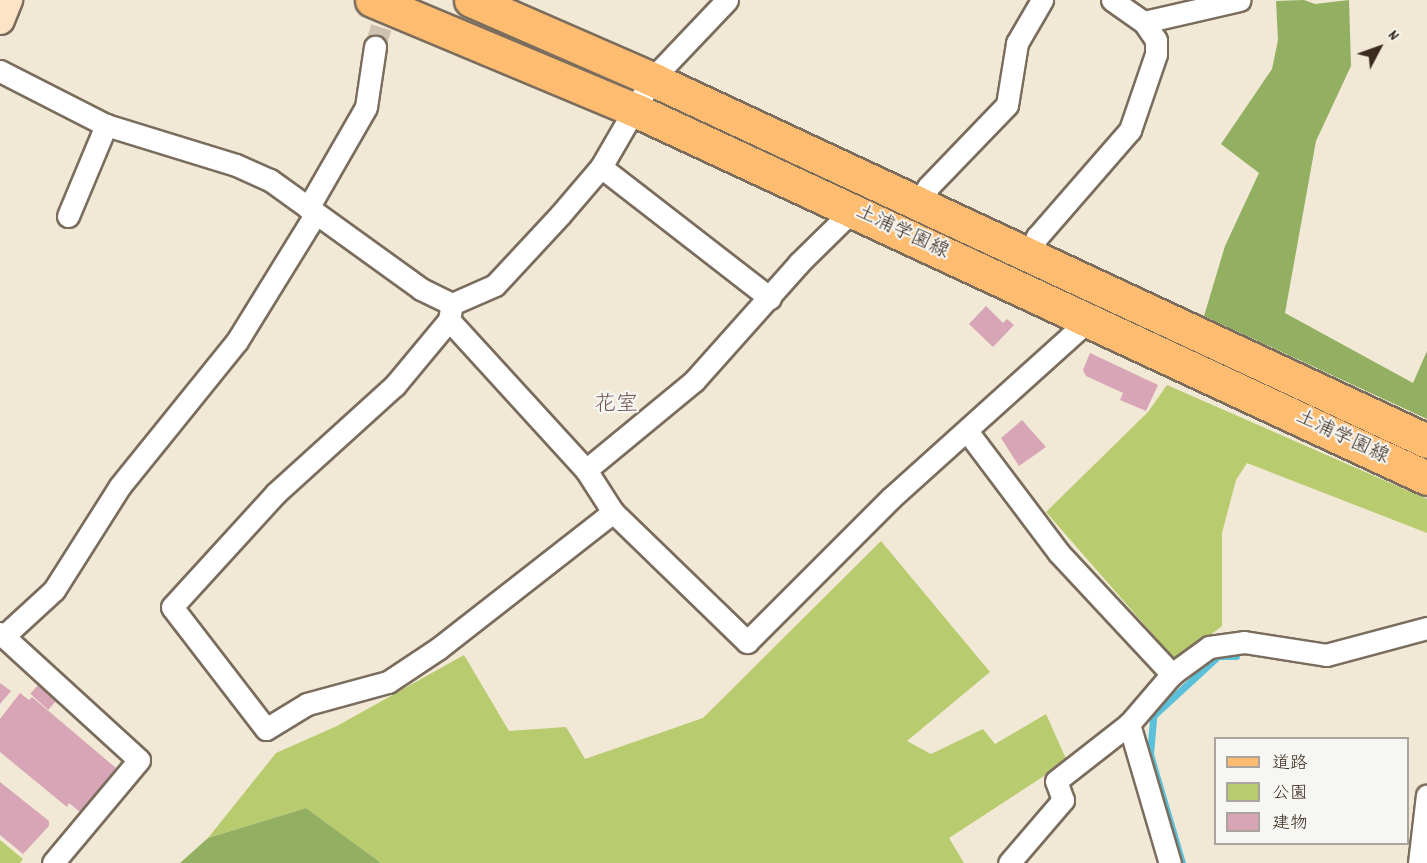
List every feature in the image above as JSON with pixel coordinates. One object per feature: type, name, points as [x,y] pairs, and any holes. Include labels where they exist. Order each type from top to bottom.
[{"type":"main road","points":[[0,20],[8,0]]},
{"type":"main road","name":"土浦学園線","points":[[372,0],[635,110],[1427,478]]},
{"type":"main road","name":"土浦学園線","points":[[471,0],[652,78],[1427,441]]},
{"type":"street","points":[[613,512],[439,648],[388,682],[307,704],[266,729],[172,607],[276,493],[395,386],[450,312],[495,285],[601,167],[652,78],[727,0]]},
{"type":"street","points":[[920,203],[928,187],[1007,105],[1017,43],[1042,0]]},
{"type":"street","points":[[1028,256],[1037,237],[1130,130],[1156,54],[1156,40],[1144,22],[1112,0]]},
{"type":"street","points":[[1144,22],[1240,0]]},
{"type":"street","points":[[53,863],[139,760],[2,634],[54,590],[120,486],[237,341],[312,211],[366,107],[375,47]]},
{"type":"street","points":[[0,71],[106,125],[236,165],[270,180],[421,289],[450,312],[586,470],[613,512],[747,642],[891,498],[1089,320]]},
{"type":"street","points":[[68,216],[106,125]]},
{"type":"street","points":[[601,167],[770,298]]},
{"type":"street","points":[[586,470],[694,381],[853,210]]},
{"type":"street","points":[[967,431],[1059,552],[1172,674]]},
{"type":"street","points":[[1009,863],[1063,800],[1056,781],[1129,724],[1172,674],[1209,647],[1244,642],[1326,656],[1427,628]]},
{"type":"street","points":[[1129,724],[1170,863]]},
{"type":"street","points":[[1419,863],[1427,795]]},
{"type":"green space","points":[[1304,0],[1315,4],[1349,0],[1351,66],[1316,141],[1285,313],[1413,383],[1427,351],[1427,419],[1204,316],[1225,246],[1259,173],[1221,144],[1272,69],[1278,40],[1276,1]]},
{"type":"green space","points":[[1167,385],[1427,499],[1427,533],[1247,463],[1236,480],[1222,533],[1222,626],[1176,661],[1046,512],[1148,412]]},
{"type":"green space","points":[[881,541],[990,672],[907,741],[931,754],[983,729],[995,744],[1046,714],[1067,761],[949,838],[964,863],[381,863],[306,808],[208,838],[276,753],[337,726],[464,655],[509,731],[566,727],[585,759],[703,718]]},
{"type":"green space","points":[[306,808],[381,863],[180,863],[208,838]]},
{"type":"green space","points":[[0,840],[23,859],[20,863],[0,863]]},
{"type":"building","points":[[986,306],[1003,323],[1007,319],[1014,325],[993,347],[969,324]]},
{"type":"building","points":[[1090,353],[1158,385],[1146,411],[1120,400],[1123,393],[1086,376],[1083,370]]},
{"type":"building","points":[[1022,420],[1046,447],[1019,466],[1001,438]]},
{"type":"building","points":[[0,683],[11,691],[0,704]]},
{"type":"building","points":[[39,684],[57,700],[48,710],[30,694]]},
{"type":"building","points":[[20,693],[29,700],[32,697],[116,768],[80,812],[69,803],[67,807],[0,752],[0,719]]},
{"type":"building","points":[[0,782],[49,821],[49,826],[23,854],[0,835]]},
{"type":"waterway","points":[[1182,863],[1150,754],[1153,716],[1218,656],[1236,656]]},
{"type":"tunnel","points":[[375,47],[390,0]]},
{"type":"district","name":"花室","points":[[616,406]]}]
